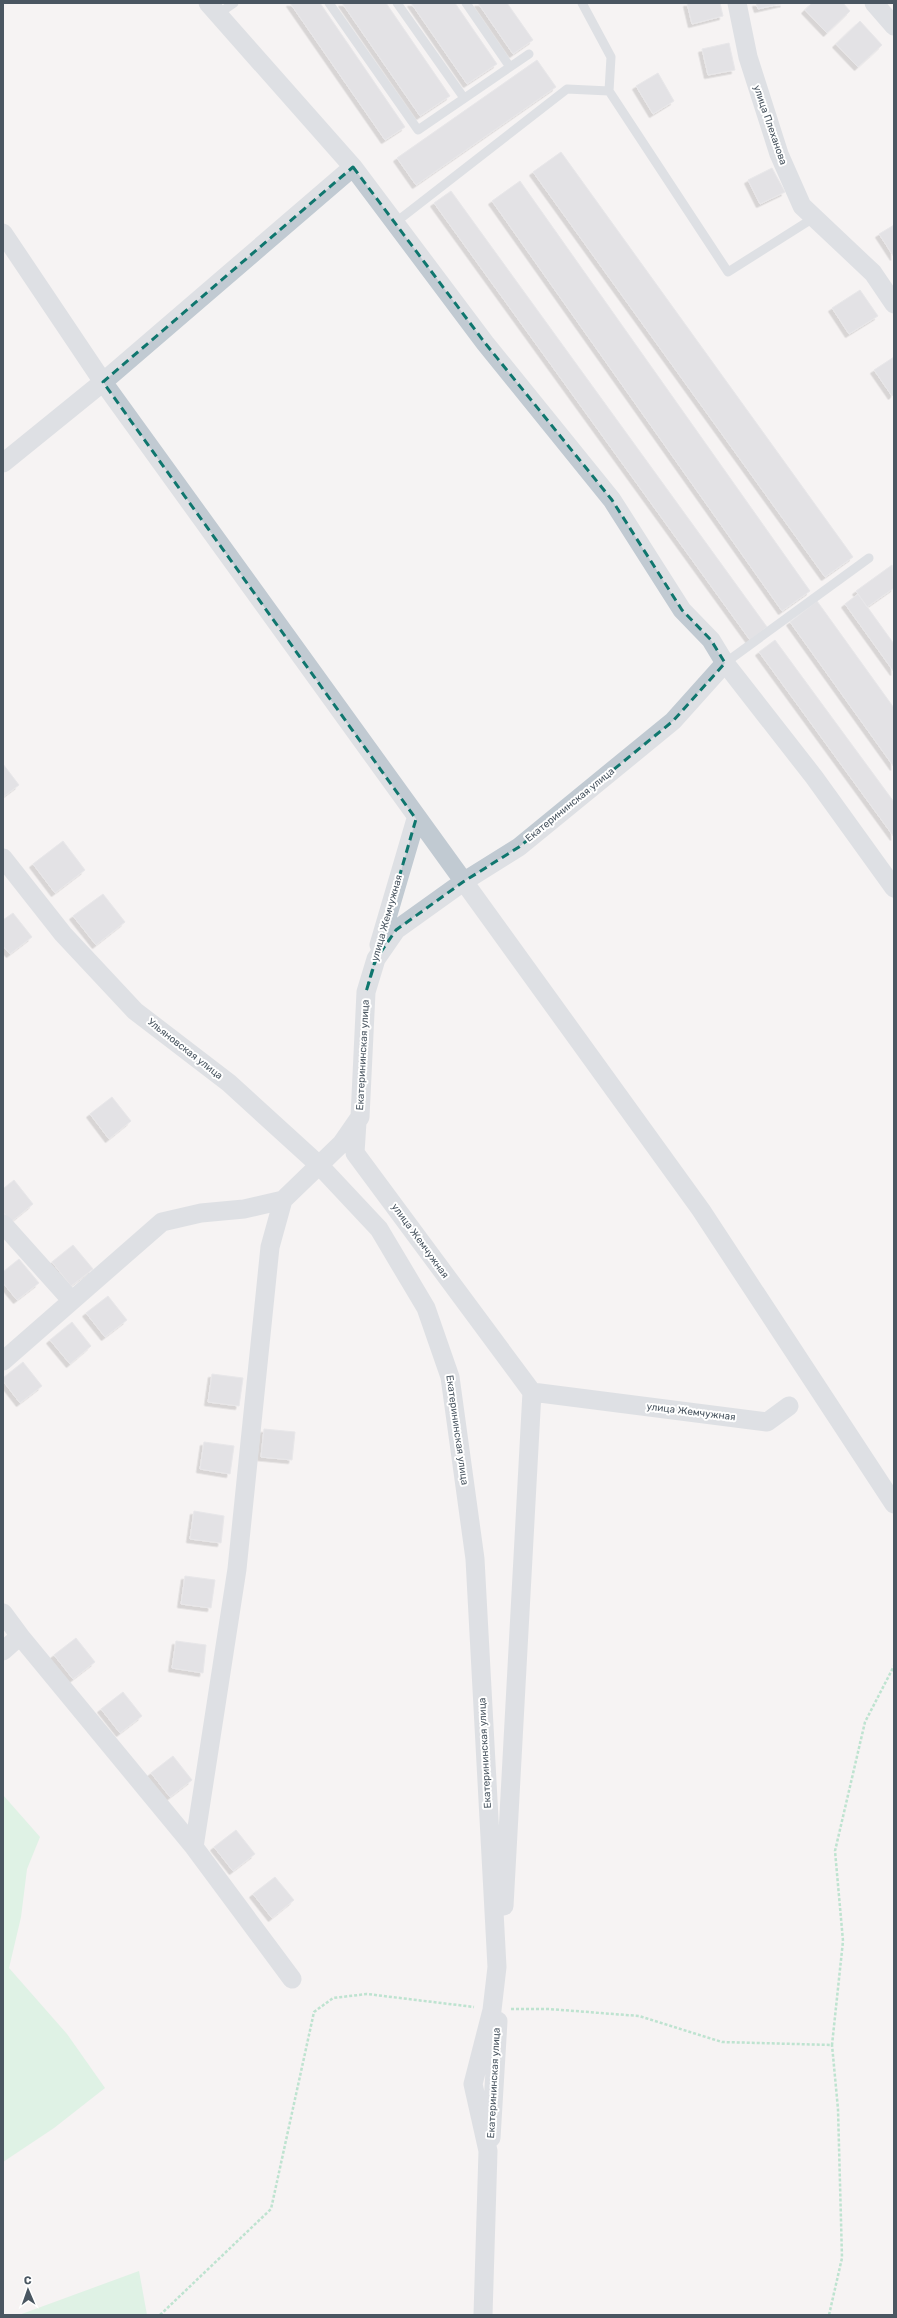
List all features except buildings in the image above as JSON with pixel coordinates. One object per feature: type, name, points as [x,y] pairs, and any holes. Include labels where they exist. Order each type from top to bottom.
[{"type":"street","name":"улица Плеханова","points":[[737,3],[748,57],[779,154],[802,206],[873,273],[894,304]]},
{"type":"street","points":[[874,3],[894,26]]},
{"type":"street","points":[[213,9],[353,167],[396,222],[485,343],[612,500],[682,610],[711,640],[725,664],[814,777],[894,888]]},
{"type":"street","points":[[3,463],[102,382],[353,167]]},
{"type":"street","points":[[3,232],[102,382],[416,819],[701,1210],[894,1504]]},
{"type":"street","name":"Екатерининская улица","points":[[283,1200],[342,1144],[360,1117],[366,992],[376,959],[396,930],[463,882],[519,847],[673,721],[725,664]]},
{"type":"street","name":"улица Жемчужная","points":[[416,819],[366,992],[356,1154],[532,1392],[767,1422],[788,1406]]},
{"type":"street","name":"Ульяновская улица","points":[[3,858],[63,934],[135,1011],[229,1083],[319,1165],[379,1229]]},
{"type":"street","points":[[3,1361],[162,1222],[201,1213],[244,1209],[283,1200],[270,1247],[237,1569],[194,1846]]},
{"type":"street","points":[[3,1224],[72,1300]]},
{"type":"street","name":"Екатерининская улица","points":[[379,1229],[426,1308],[450,1377],[475,1559],[497,1967],[492,2010],[472,2084],[488,2151],[483,2315]]},
{"type":"street","name":"Екатерининская улица","points":[[483,2315],[532,1392]]},
{"type":"street","points":[[3,1613],[20,1636],[194,1846],[292,1979]]},
{"type":"street","points":[[3,1650],[20,1636]]},
{"type":"lane","points":[[213,9],[234,3]]},
{"type":"lane","points":[[329,3],[418,130],[528,54]]},
{"type":"lane","points":[[397,3],[464,98]]},
{"type":"lane","points":[[466,3],[510,67]]},
{"type":"lane","points":[[582,3],[611,57],[609,91],[728,272],[815,217]]},
{"type":"lane","points":[[396,222],[566,89],[609,91]]},
{"type":"lane","points":[[725,664],[869,558]]},
{"type":"path","points":[[829,2315],[842,2258],[838,2109],[832,2045],[843,1941],[835,1851],[865,1722],[894,1666]]},
{"type":"path","points":[[160,2315],[271,2209],[314,2012],[332,1998],[368,1994],[492,2010],[549,2009],[639,2016],[722,2042],[832,2045]]},
{"type":"highlighted area","points":[[353,167],[485,343],[612,500],[682,610],[711,640],[725,663],[673,721],[519,847],[463,882],[396,930],[376,959],[366,992],[416,819],[103,382]]},
{"type":"green space","points":[[3,1795],[40,1837],[27,1869],[21,1917],[9,1968],[67,2034],[105,2088],[54,2128],[3,2162]]},
{"type":"green space","points":[[139,2271],[147,2315],[19,2315]]}]
